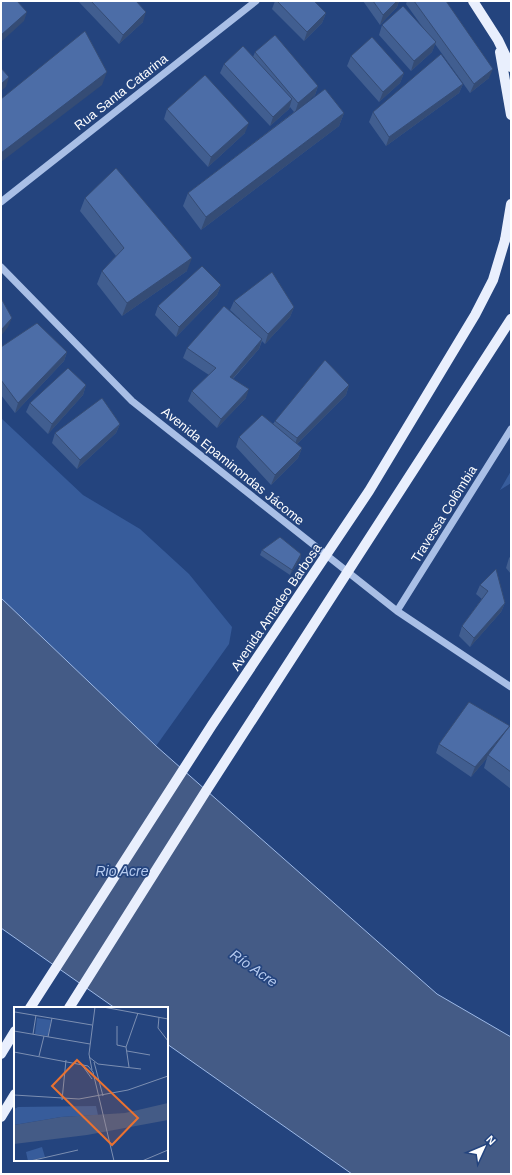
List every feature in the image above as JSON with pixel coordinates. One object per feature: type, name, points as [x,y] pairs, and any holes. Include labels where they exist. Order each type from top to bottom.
[{"type":"main road","points":[[473,1],[498,40],[511,67]]},
{"type":"main road","points":[[498,40],[511,115]]},
{"type":"main road","name":"Avenida Amadeo Barbosa","points":[[31,1007],[208,732],[369,491],[475,315],[493,280],[505,240],[511,204]]},
{"type":"main road","points":[[70,1007],[206,791],[511,319]]},
{"type":"main road","points":[[1,1054],[14,1033]]},
{"type":"main road","points":[[1,1117],[14,1096]]},
{"type":"street","name":"Rua Santa Catarina","points":[[1,202],[256,1]]},
{"type":"street","name":"Avenida Epaminondas Jácome","points":[[1,267],[132,401],[397,611],[511,687]]},
{"type":"street","name":"Travessa Colômbia","points":[[397,611],[511,429]]},
{"type":"shaded area","points":[[1,418],[83,495],[140,529],[189,574],[232,627],[229,644],[156,746],[1,598]]},
{"type":"shaded area","points":[[511,471],[511,483],[500,490]]},
{"type":"water","name":"Rio Acre","points":[[1,598],[156,746],[437,994],[511,1037],[511,1174],[352,1174],[168,1045],[168,1007],[114,1007],[1,928]]},
{"type":"building","points":[[1,1],[17,1],[27,12],[1,35]]},
{"type":"building","points":[[91,1],[136,1],[146,12],[123,35]]},
{"type":"building","points":[[277,1],[314,1],[326,13],[307,32]]},
{"type":"building","points":[[373,1],[397,1],[383,15]]},
{"type":"building","points":[[414,1],[446,1],[493,69],[474,84]]},
{"type":"building","points":[[403,6],[436,42],[414,61],[382,25]]},
{"type":"building","points":[[85,31],[107,72],[1,153],[1,99]]},
{"type":"building","points":[[275,35],[318,86],[298,103],[255,52]]},
{"type":"building","points":[[372,37],[404,73],[383,92],[351,56]]},
{"type":"building","points":[[243,46],[292,99],[273,117],[224,64]]},
{"type":"building","points":[[441,54],[463,84],[389,137],[373,112]]},
{"type":"building","points":[[1,68],[9,77],[1,84]]},
{"type":"building","points":[[205,75],[249,123],[211,157],[167,109]]},
{"type":"building","points":[[325,89],[344,113],[206,217],[188,193]]},
{"type":"building","points":[[116,168],[192,258],[127,303],[102,271],[124,248],[85,198]]},
{"type":"building","points":[[202,266],[221,285],[179,327],[158,306]]},
{"type":"building","points":[[272,272],[294,307],[268,334],[234,301]]},
{"type":"building","points":[[1,298],[12,318],[1,330]]},
{"type":"building","points":[[224,306],[262,339],[230,377],[249,389],[221,419],[192,391],[216,368],[187,348]]},
{"type":"building","points":[[37,323],[67,352],[18,403],[1,380],[1,347]]},
{"type":"building","points":[[325,360],[349,385],[297,438],[275,421]]},
{"type":"building","points":[[68,368],[86,385],[52,424],[30,403]]},
{"type":"building","points":[[102,398],[120,424],[80,460],[55,433]]},
{"type":"building","points":[[262,415],[302,448],[275,475],[239,437]]},
{"type":"building","points":[[280,537],[301,554],[292,570],[262,550]]},
{"type":"building","points":[[496,569],[505,603],[474,638],[462,626],[488,591],[480,585]]},
{"type":"building","points":[[469,702],[510,726],[475,767],[439,744]]},
{"type":"building","points":[[511,724],[511,772],[488,755]]},
{"type":"water label","name":"Río Acre","points":[[254,968]]}]
